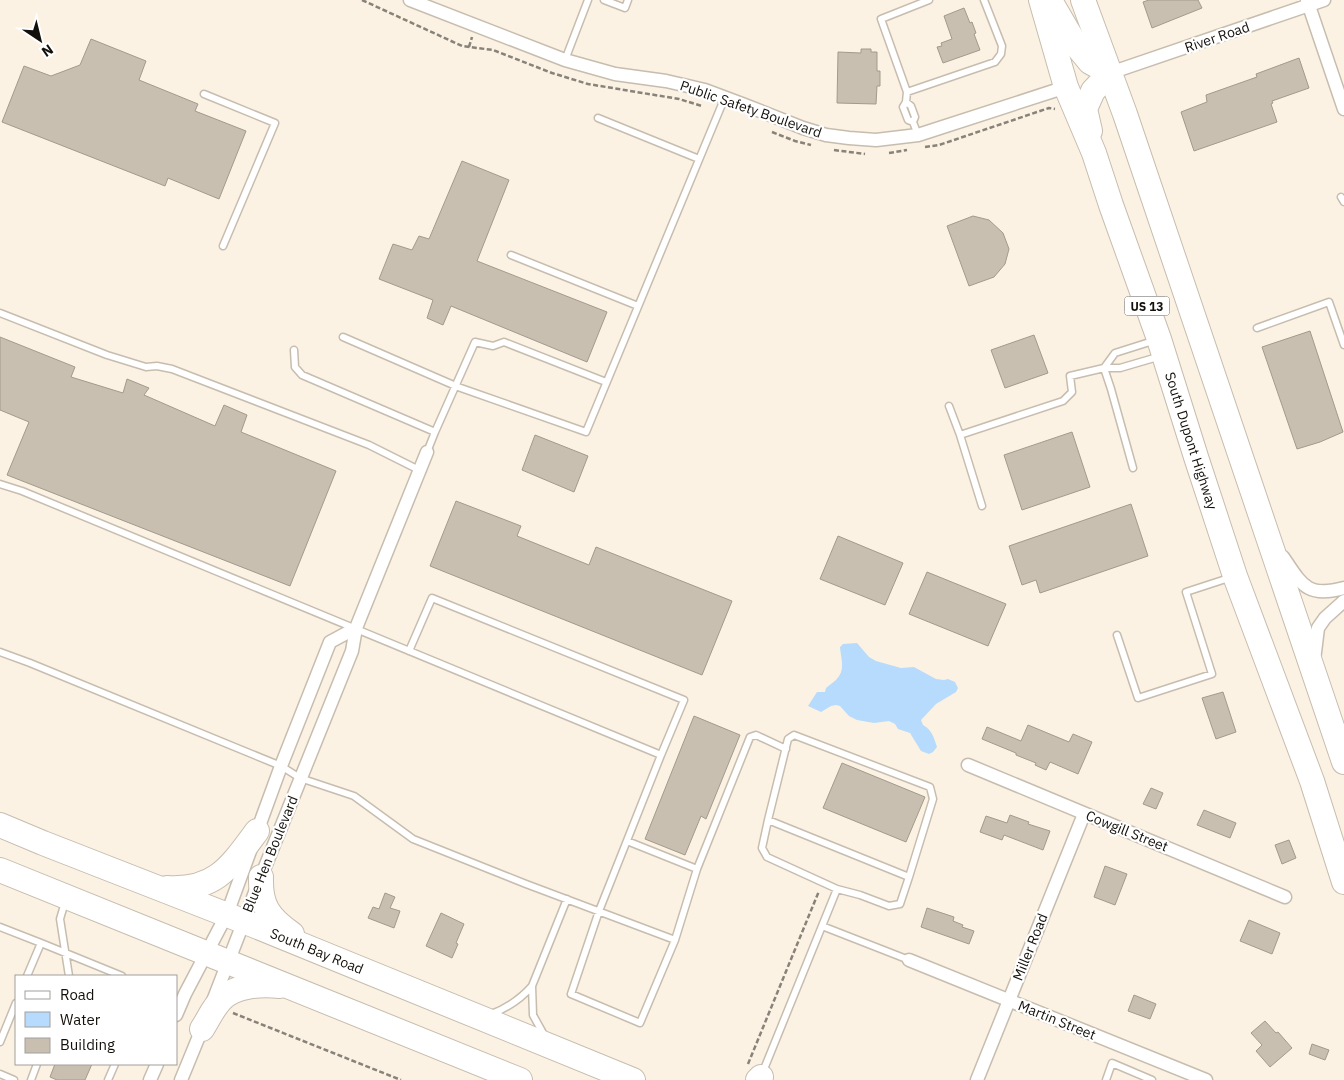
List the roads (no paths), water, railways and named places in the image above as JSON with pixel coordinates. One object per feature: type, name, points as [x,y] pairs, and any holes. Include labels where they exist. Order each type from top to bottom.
[{"type":"highway","name":"South Dupont Highway","points":[[1041,0],[1066,86],[1094,152],[1162,347],[1236,576],[1312,781],[1344,882]]},
{"type":"highway","points":[[1050,0],[1076,45],[1100,59]]},
{"type":"highway","name":"US 13","points":[[1083,0],[1100,59],[1124,114],[1313,670],[1339,732],[1344,762]]},
{"type":"highway","points":[[1066,86],[1100,59]]},
{"type":"highway","points":[[1094,152],[1085,109],[1093,91],[1100,59]]},
{"type":"highway","points":[[1066,86],[1093,91],[1124,114]]},
{"type":"highway","points":[[1312,781],[1344,854]]},
{"type":"highway","name":"South Bay Road","points":[[0,825],[310,947],[633,1080]]},
{"type":"highway","points":[[157,887],[190,887],[218,876],[234,862],[257,831]]},
{"type":"highway","points":[[0,832],[43,843]]},
{"type":"highway","points":[[0,870],[520,1080]]},
{"type":"highway","points":[[260,877],[262,898],[269,914],[281,926],[310,947]]},
{"type":"highway","points":[[202,1029],[220,1001],[232,992],[243,988],[274,985],[293,988]]},
{"type":"street","name":"Public Safety Boulevard","points":[[410,0],[565,60],[615,74],[683,84],[725,97],[802,128],[826,135],[919,142],[1066,86]]},
{"type":"street","name":"River Road","points":[[1100,59],[1308,2],[1324,0]]},
{"type":"street","points":[[1308,2],[1344,109]]},
{"type":"street","name":"Blue Hen Boulevard","points":[[178,1010],[185,994],[218,957],[235,917],[260,877],[352,651],[356,628],[427,452]]},
{"type":"street","points":[[1268,536],[1302,584],[1314,591],[1330,592],[1344,588]]},
{"type":"street","points":[[1313,670],[1318,628],[1325,618],[1344,601]]},
{"type":"street","name":"Blue Hen Boulevard","points":[[182,1080],[202,1029],[218,957],[235,917],[257,831],[281,766],[330,642],[356,628]]},
{"type":"street","name":"Cowgill Street","points":[[968,765],[1285,897]]},
{"type":"street","name":"Miller Road","points":[[976,1080],[1084,814]]},
{"type":"street","name":"Martin Street","points":[[909,960],[1206,1080]]},
{"type":"street","points":[[150,1080],[157,1065]]},
{"type":"lane","points":[[565,60],[588,0]]},
{"type":"lane","points":[[604,0],[625,8],[628,0]]},
{"type":"lane","points":[[919,142],[913,122],[915,117],[911,106],[906,102],[907,92],[881,19],[929,0]]},
{"type":"lane","points":[[907,92],[995,62],[1001,54],[1002,46],[984,0]]},
{"type":"lane","points":[[204,94],[275,123],[222,246]]},
{"type":"lane","points":[[343,337],[456,386],[586,432],[725,97]]},
{"type":"lane","points":[[598,118],[699,158]]},
{"type":"lane","points":[[511,255],[638,306]]},
{"type":"lane","points":[[1258,328],[1329,302],[1344,345]]},
{"type":"lane","points":[[0,313],[115,357],[146,367],[157,366],[172,369],[369,445],[419,470]]},
{"type":"lane","points":[[427,452],[475,342],[493,346],[504,342],[606,382]]},
{"type":"lane","points":[[1104,368],[1115,352],[1162,347]]},
{"type":"lane","points":[[960,435],[1063,401],[1072,392],[1070,376],[1104,368],[1120,368],[1162,347]]},
{"type":"lane","points":[[294,350],[294,367],[302,375],[435,432]]},
{"type":"lane","points":[[1104,368],[1134,468]]},
{"type":"lane","points":[[949,406],[982,506]]},
{"type":"lane","points":[[0,484],[29,494],[356,628],[661,755]]},
{"type":"lane","points":[[1117,635],[1138,698],[1212,674],[1186,592],[1236,576]]},
{"type":"lane","points":[[409,651],[432,598],[684,700],[598,911],[571,994],[640,1023],[675,940],[698,869],[750,737],[756,735],[786,749]]},
{"type":"lane","points":[[0,652],[281,766],[300,778],[354,796],[413,839],[675,940]]},
{"type":"lane","points":[[794,735],[930,787],[934,799],[900,904],[889,906],[837,889],[767,857],[762,848],[786,749],[788,739],[794,735]]},
{"type":"lane","points":[[768,820],[909,877]]},
{"type":"lane","points":[[627,841],[698,869]]},
{"type":"lane","points":[[756,1077],[837,889]]},
{"type":"lane","points":[[66,896],[60,919],[69,975]]},
{"type":"lane","points":[[481,1018],[515,1001],[532,986],[567,899]]},
{"type":"lane","points":[[822,926],[909,960]]},
{"type":"lane","points":[[0,927],[119,975]]},
{"type":"lane","points":[[27,975],[40,943]]},
{"type":"lane","points":[[532,986],[533,1015],[553,1047]]},
{"type":"lane","points":[[0,1042],[15,1005]]},
{"type":"lane","points":[[1106,1080],[1112,1064],[1141,1078],[1152,1080]]},
{"type":"lane","points":[[30,1080],[37,1065]]},
{"type":"lane","points":[[108,1080],[115,1065]]},
{"type":"lane","points":[[0,1074],[14,1080]]},
{"type":"water","points":[[857,643],[869,657],[876,661],[901,668],[914,667],[936,679],[948,679],[955,682],[958,688],[956,692],[936,704],[921,720],[935,740],[937,747],[933,752],[929,754],[921,751],[910,733],[898,729],[895,724],[889,721],[874,723],[857,720],[849,716],[840,706],[836,705],[821,712],[808,706],[817,692],[825,692],[826,688],[839,676],[842,665],[840,647],[843,644]]}]
